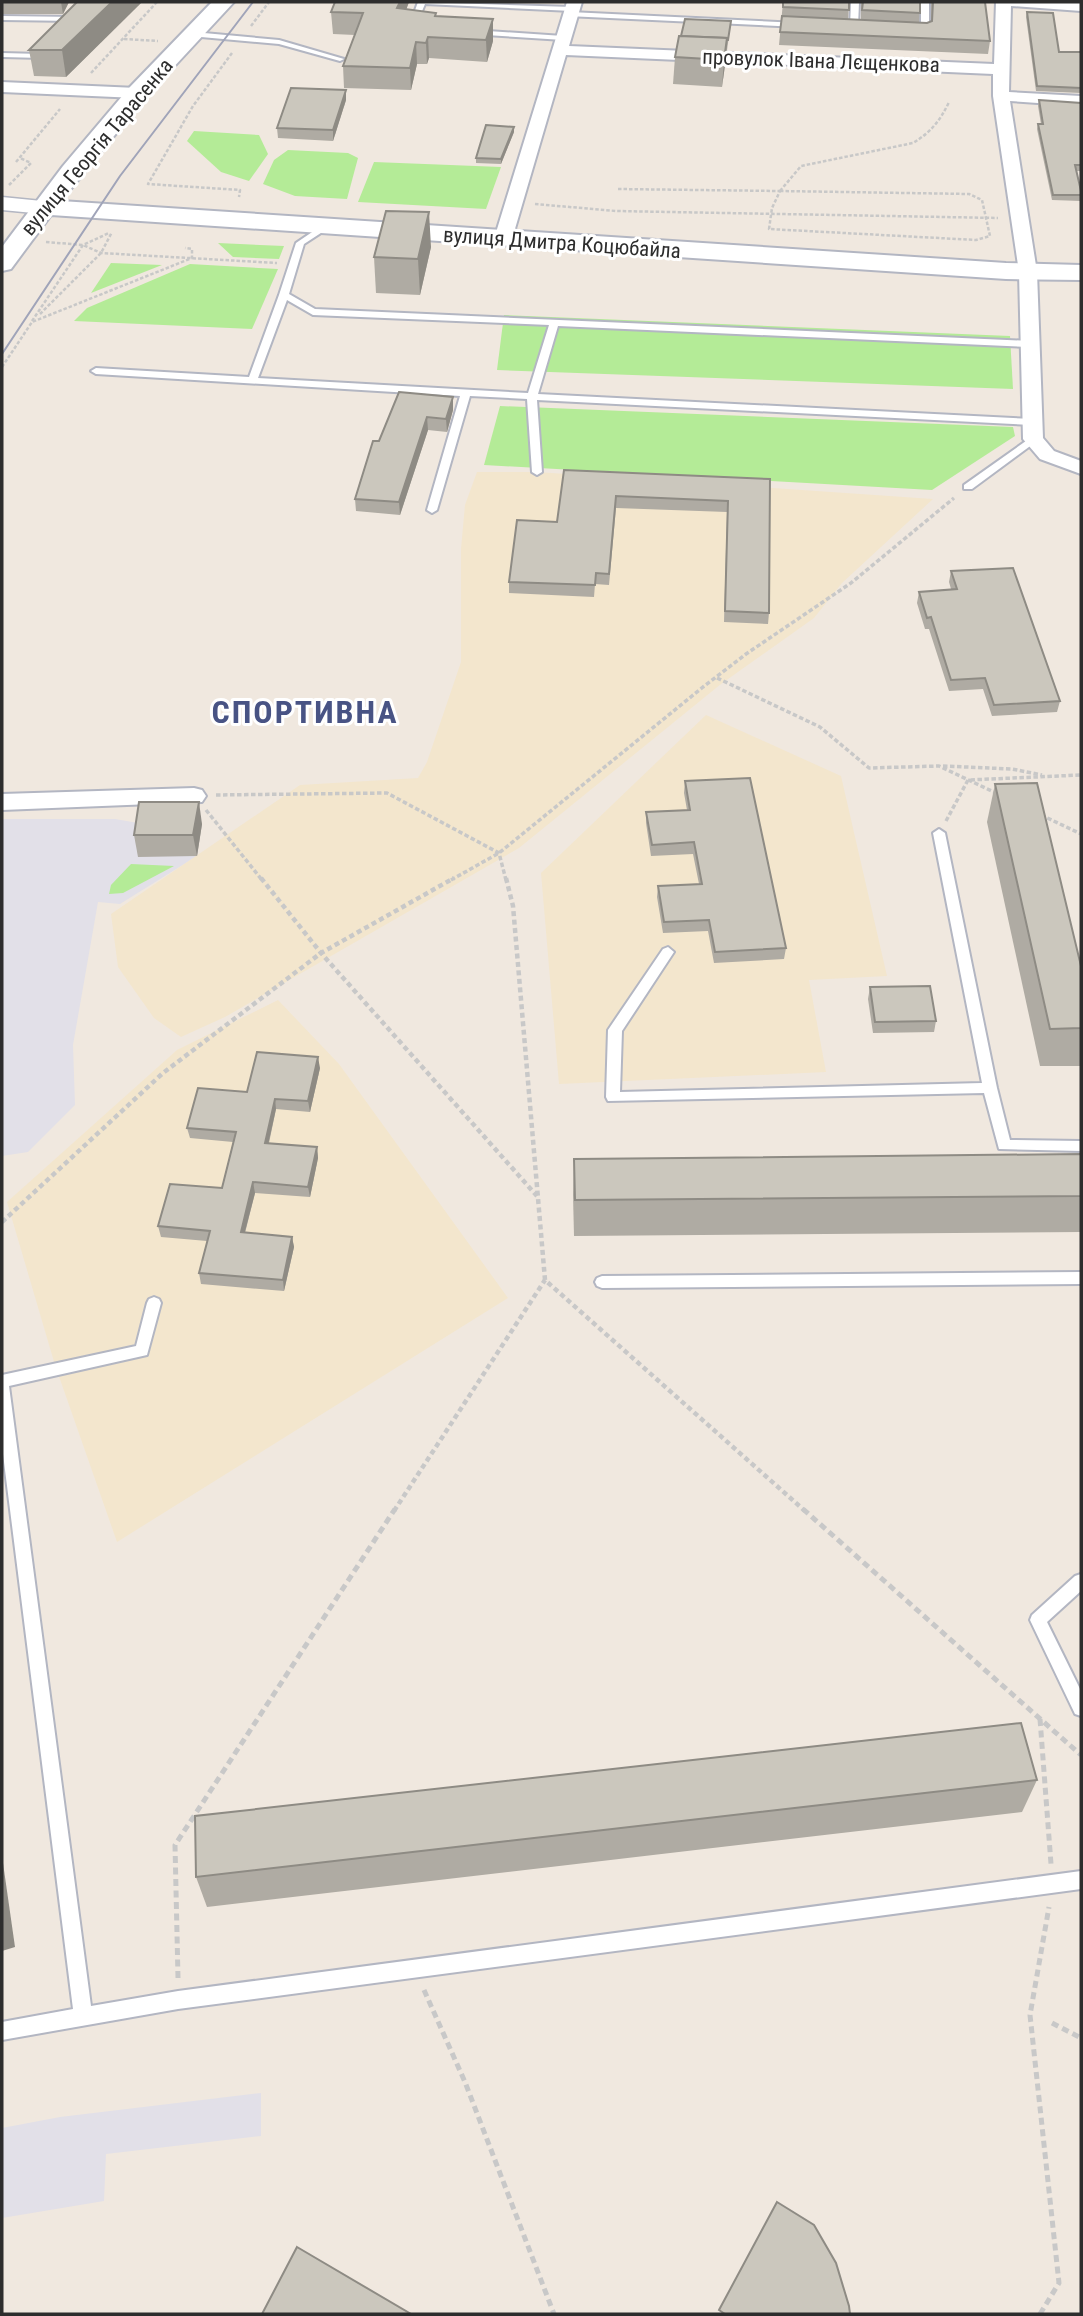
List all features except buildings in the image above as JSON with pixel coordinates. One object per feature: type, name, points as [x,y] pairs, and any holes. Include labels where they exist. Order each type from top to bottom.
[{"type":"main road","name":"вулиця Георгія Тарасенка","points":[[2,264],[44,207],[137,93],[223,2]]},
{"type":"main road","name":"вулиця Дмитра Коцюбайла","points":[[44,207],[296,234],[324,227],[1081,274]]},
{"type":"street","points":[[1003,2],[1001,96],[1028,272],[1033,430],[1047,455],[1081,468]]},
{"type":"street","points":[[1011,2],[1081,6]]},
{"type":"street","points":[[503,239],[572,8]]},
{"type":"street","name":"провулок Івана Лєщенкова","points":[[561,44],[1000,69]]},
{"type":"street","points":[[2,87],[137,93]]},
{"type":"street","points":[[1001,96],[1081,101]]},
{"type":"street","points":[[2,203],[44,207]]},
{"type":"street","points":[[2,802],[194,796]]},
{"type":"lane","points":[[425,29],[411,28],[422,2],[572,8],[813,25]]},
{"type":"lane","points":[[854,27],[855,2]]},
{"type":"lane","points":[[901,30],[925,31],[925,2]]},
{"type":"lane","points":[[2,18],[79,19],[70,28]]},
{"type":"lane","points":[[840,27],[866,28]]},
{"type":"lane","points":[[466,32],[561,44]]},
{"type":"lane","points":[[193,34],[279,42],[340,59]]},
{"type":"lane","points":[[2,55],[42,56],[51,47]]},
{"type":"lane","points":[[252,381],[294,264],[296,234]]},
{"type":"lane","points":[[284,295],[313,312],[554,325],[1030,344]]},
{"type":"lane","points":[[537,472],[533,397],[554,325]]},
{"type":"lane","points":[[96,371],[1033,430]]},
{"type":"lane","points":[[432,510],[466,393]]},
{"type":"lane","points":[[968,487],[1033,430]]},
{"type":"lane","points":[[939,833],[1004,1145],[1081,1146]]},
{"type":"lane","points":[[668,952],[615,1030],[613,1097],[990,1088]]},
{"type":"lane","points":[[602,1282],[1081,1278]]},
{"type":"lane","points":[[2,1381],[142,1351],[154,1303]]},
{"type":"lane","points":[[2,1388],[83,2016]]},
{"type":"lane","points":[[1081,1581],[1038,1620],[1081,1708]]},
{"type":"lane","points":[[2,2031],[178,2000],[1081,1880]]},
{"type":"path","points":[[124,39],[160,41]]},
{"type":"path","points":[[618,189],[780,191],[969,194],[982,200],[988,218],[990,236],[976,240],[769,229],[769,214],[780,191],[798,167],[833,158],[901,149],[926,135],[945,116],[948,102]]},
{"type":"path","points":[[2,188],[11,184],[31,163],[20,158]]},
{"type":"path","points":[[513,202],[616,211],[1020,219]]},
{"type":"path","points":[[2,367],[83,245],[114,229],[101,253],[32,322]]},
{"type":"path","points":[[42,242],[83,245],[101,253],[294,264]]},
{"type":"path","points":[[185,248],[192,249],[192,258]]},
{"type":"path","points":[[32,322],[192,258]]},
{"type":"path","points":[[2,1222],[163,1073],[321,953],[499,853],[746,654],[851,583],[968,487]]},
{"type":"path","points":[[717,678],[820,727],[869,768],[939,766],[1012,769],[1050,776]]},
{"type":"path","points":[[939,766],[1006,798]]},
{"type":"path","points":[[968,780],[1081,775]]},
{"type":"path","points":[[939,833],[968,780]]},
{"type":"path","points":[[178,2000],[175,1845],[545,1280],[513,906],[499,853],[387,793],[194,796]]},
{"type":"path","points":[[194,796],[321,953],[537,1196]]},
{"type":"path","points":[[1031,810],[1081,834]]},
{"type":"path","points":[[545,1280],[1081,1755]]},
{"type":"path","points":[[1040,2314],[1059,2284],[1030,2015],[1052,1885],[1041,1719]]},
{"type":"path","points":[[415,1969],[465,2082],[554,2314]]},
{"type":"path","points":[[1052,2023],[1081,2038]]},
{"type":"shaded area","points":[[477,472],[537,472],[933,499],[842,583],[814,618],[721,684],[519,848],[225,1017],[181,1037],[154,1018],[118,967],[111,914],[300,785],[418,778],[427,762],[461,662],[461,549],[465,505]]},
{"type":"shaded area","points":[[706,715],[841,776],[887,976],[809,980],[826,1072],[559,1084],[541,873]]},
{"type":"shaded area","points":[[2,819],[115,819],[144,824],[138,856],[197,856],[120,904],[98,902],[73,1045],[75,1105],[28,1152],[2,1156]]},
{"type":"shaded area","points":[[278,1000],[339,1064],[508,1298],[117,1542],[55,1365],[7,1202],[177,1050]]},
{"type":"shaded area","points":[[261,2093],[261,2136],[106,2154],[104,2201],[2,2218],[2,2128],[60,2117]]},
{"type":"green space","points":[[194,131],[259,135],[268,154],[249,181],[221,172],[187,141]]},
{"type":"green space","points":[[288,150],[348,153],[358,158],[347,199],[295,196],[263,184],[274,160]]},
{"type":"green space","points":[[374,162],[501,167],[486,209],[358,202]]},
{"type":"green space","points":[[218,243],[284,246],[279,259],[233,257]]},
{"type":"green space","points":[[111,263],[162,265],[91,293]]},
{"type":"green space","points":[[190,264],[278,269],[252,329],[74,321],[87,308]]},
{"type":"green space","points":[[504,315],[1010,336],[1013,389],[497,370]]},
{"type":"green space","points":[[500,406],[1013,427],[1015,436],[932,490],[484,465]]},
{"type":"green space","points":[[131,864],[174,866],[123,893],[109,894],[111,885]]},
{"type":"tram line","points":[[2,354],[120,176],[253,2]]},
{"type":"district","name":"СПОРТИВНА","points":[[305,712]]}]
